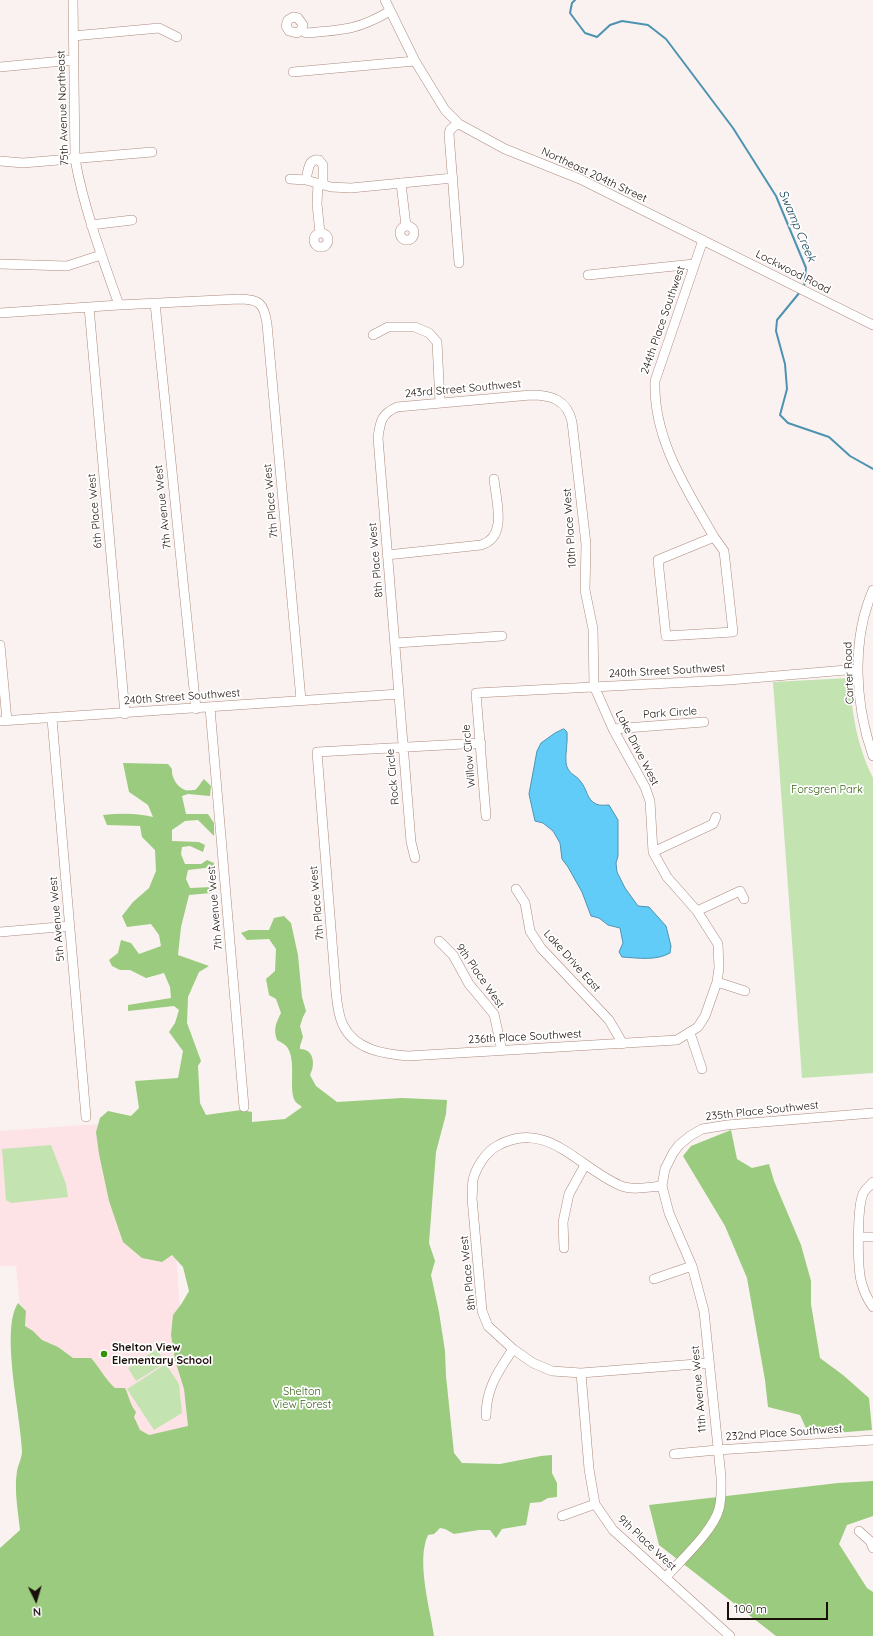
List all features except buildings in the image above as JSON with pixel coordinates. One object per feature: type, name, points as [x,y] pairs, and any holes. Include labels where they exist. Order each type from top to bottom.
[{"type":"street","name":"75th Avenue Northeast","points":[[73,0],[75,159],[79,183],[91,225],[118,305]]},
{"type":"street","name":"Northeast 204th Street","points":[[385,0],[415,61],[445,110],[458,123],[505,149],[580,179],[703,240]]},
{"type":"street","points":[[301,30],[306,33],[346,30],[360,26],[390,11]]},
{"type":"street","points":[[73,36],[159,28],[177,37]]},
{"type":"street","points":[[0,67],[73,60]]},
{"type":"street","points":[[293,72],[415,61]]},
{"type":"street","points":[[458,123],[450,130],[449,134],[459,263]]},
{"type":"street","points":[[0,162],[23,163],[152,152]]},
{"type":"street","points":[[306,180],[311,162],[314,159],[319,160],[323,166],[317,204],[320,233]]},
{"type":"street","points":[[290,178],[351,188],[453,178]]},
{"type":"street","points":[[401,183],[406,226]]},
{"type":"street","points":[[91,225],[132,220]]},
{"type":"street","name":"244th Place Southwest","points":[[703,240],[655,381],[656,401],[666,448],[681,479],[714,537],[724,551],[733,632],[666,636],[658,560],[714,537]]},
{"type":"street","name":"Lockwood Road","points":[[703,240],[873,325]]},
{"type":"street","points":[[0,264],[67,266],[101,255]]},
{"type":"street","points":[[588,275],[694,264]]},
{"type":"street","name":"7th Place West","points":[[155,303],[239,299],[254,300],[263,306],[266,313],[301,700]]},
{"type":"street","points":[[0,313],[155,303]]},
{"type":"street","name":"7th Avenue West","points":[[155,303],[196,709]]},
{"type":"street","name":"6th Place West","points":[[89,307],[125,714]]},
{"type":"street","points":[[373,335],[388,327],[415,327],[429,333],[437,342],[440,402]]},
{"type":"street","name":"243rd Street Southwest","points":[[380,423],[389,411],[397,407],[531,395],[543,395],[555,399]]},
{"type":"street","name":"10th Place West","points":[[555,399],[566,406],[572,422],[586,544],[585,590],[593,629],[594,686]]},
{"type":"street","name":"8th Place West","points":[[380,423],[378,438],[399,694]]},
{"type":"street","points":[[387,554],[481,545],[490,542],[496,534],[499,525],[494,479]]},
{"type":"street","name":"Carter Road","points":[[873,590],[860,630],[858,650],[858,669],[863,721],[873,756]]},
{"type":"street","points":[[396,643],[502,636]]},
{"type":"street","points":[[0,645],[3,721]]},
{"type":"street","name":"240th Street Southwest","points":[[476,693],[729,680],[858,669]]},
{"type":"street","name":"Lake Drive West","points":[[594,686],[613,729],[645,787],[650,801],[653,852],[667,877],[697,911],[718,944],[719,968],[717,982],[705,1016],[698,1027],[690,1033]]},
{"type":"street","name":"Willow Circle","points":[[476,693],[486,816]]},
{"type":"street","name":"240th Street Southwest","points":[[3,721],[52,719],[399,694]]},
{"type":"street","name":"Rock Circle","points":[[399,694],[411,842],[416,858]]},
{"type":"street","name":"7th Avenue West","points":[[210,708],[244,1106]]},
{"type":"street","name":"5th Avenue West","points":[[52,719],[86,1117]]},
{"type":"street","name":"Park Circle","points":[[613,729],[704,722]]},
{"type":"street","points":[[403,748],[481,743]]},
{"type":"street","name":"7th Place West","points":[[361,1045],[350,1036],[343,1026],[339,1012],[336,992],[317,752],[403,748]]},
{"type":"street","points":[[653,852],[713,824],[716,817]]},
{"type":"street","name":"Lake Drive East","points":[[516,889],[525,903],[530,931],[541,948],[610,1020],[623,1044]]},
{"type":"street","points":[[697,911],[740,891],[744,899]]},
{"type":"street","points":[[0,932],[70,926]]},
{"type":"street","name":"9th Place West","points":[[439,941],[453,955],[469,984],[494,1014],[502,1051]]},
{"type":"street","points":[[717,982],[745,991]]},
{"type":"street","points":[[690,1033],[702,1069]]},
{"type":"street","name":"236th Place Southwest","points":[[361,1045],[388,1054],[408,1056],[677,1040],[690,1033]]},
{"type":"street","name":"235th Place Southwest","points":[[662,1186],[665,1169],[673,1153],[679,1145],[702,1129],[727,1125],[873,1113]]},
{"type":"street","name":"8th Place West","points":[[585,1165],[565,1149],[546,1141],[527,1137],[509,1139],[493,1148],[482,1160],[473,1179],[472,1198],[482,1311],[488,1326],[513,1349],[533,1363],[552,1371],[581,1373],[709,1363]]},
{"type":"street","points":[[564,1248],[563,1222],[569,1194],[585,1165],[621,1186],[641,1188],[662,1186]]},
{"type":"street","points":[[873,1182],[863,1193],[860,1211],[859,1237],[861,1283],[868,1300],[873,1307]]},
{"type":"street","name":"11th Avenue West","points":[[662,1186],[669,1213],[692,1266],[704,1311],[722,1499],[712,1525],[666,1577]]},
{"type":"street","points":[[859,1237],[873,1238]]},
{"type":"street","points":[[654,1279],[692,1266]]},
{"type":"street","points":[[486,1416],[486,1401],[497,1372],[513,1349]]},
{"type":"street","name":"9th Place West","points":[[581,1373],[589,1469],[595,1504],[613,1530],[730,1636]]},
{"type":"street","name":"232nd Place Southwest","points":[[674,1454],[873,1440]]},
{"type":"street","points":[[562,1516],[595,1504]]},
{"type":"street","points":[[859,1532],[870,1541],[873,1548]]},
{"type":"shaded area","name":"Shelton View Elementary School","points":[[167,1119],[189,1442],[34,1451],[16,1266],[0,1266],[0,1131]]},
{"type":"green space","name":"Forsgren Park","points":[[849,678],[856,729],[867,765],[873,778],[873,1073],[802,1078],[773,682]]},
{"type":"green space","name":"Shelton View Forest","points":[[123,763],[168,764],[172,769],[172,775],[175,781],[182,789],[195,790],[204,779],[211,786],[210,796],[188,794],[182,796],[186,814],[208,814],[214,823],[214,836],[198,820],[185,821],[172,830],[172,841],[199,842],[205,845],[203,852],[190,846],[182,847],[181,854],[185,864],[201,864],[207,860],[214,863],[214,867],[188,870],[186,879],[190,888],[212,887],[211,893],[189,895],[181,927],[178,955],[209,966],[199,972],[188,997],[187,1023],[201,1061],[198,1066],[200,1103],[206,1115],[241,1110],[252,1112],[252,1122],[285,1119],[302,1107],[296,1102],[293,1096],[290,1053],[284,1044],[277,1040],[275,1033],[281,1013],[276,999],[269,995],[266,979],[275,971],[276,949],[269,939],[247,940],[241,933],[249,930],[269,930],[274,918],[284,916],[291,923],[298,955],[302,997],[306,1011],[300,1026],[303,1037],[300,1049],[309,1052],[311,1055],[313,1067],[310,1075],[316,1086],[337,1102],[402,1098],[447,1100],[446,1114],[436,1152],[429,1243],[435,1261],[431,1275],[445,1351],[446,1376],[454,1453],[462,1463],[500,1464],[552,1455],[552,1473],[557,1483],[557,1497],[548,1498],[541,1502],[530,1503],[526,1525],[502,1529],[496,1538],[490,1530],[479,1530],[454,1534],[440,1528],[434,1534],[428,1535],[423,1558],[425,1585],[434,1636],[0,1636],[0,1548],[20,1530],[16,1486],[17,1471],[22,1451],[11,1352],[13,1316],[18,1303],[26,1311],[25,1326],[33,1331],[42,1340],[58,1347],[73,1358],[91,1358],[115,1388],[125,1388],[136,1412],[134,1417],[140,1430],[149,1435],[188,1426],[184,1389],[175,1360],[171,1335],[173,1315],[189,1291],[183,1267],[172,1255],[162,1262],[142,1258],[123,1242],[109,1201],[96,1132],[100,1118],[108,1111],[131,1116],[139,1108],[135,1081],[178,1078],[183,1051],[169,1032],[175,1023],[179,1010],[174,1006],[128,1011],[128,1005],[171,998],[170,987],[164,973],[146,978],[130,970],[120,970],[112,966],[109,960],[118,953],[121,940],[131,943],[139,954],[161,946],[159,935],[151,924],[127,927],[122,916],[133,902],[149,888],[156,871],[155,850],[142,837],[140,826],[107,825],[103,815],[128,814],[153,817],[148,805],[129,792]]},
{"type":"green space","points":[[731,1130],[737,1159],[752,1168],[769,1164],[774,1181],[801,1245],[811,1281],[811,1304],[820,1358],[843,1375],[869,1398],[872,1430],[809,1435],[800,1415],[768,1407],[765,1380],[747,1278],[725,1226],[683,1156],[691,1146]]},
{"type":"green space","points":[[51,1145],[66,1184],[68,1197],[11,1203],[6,1200],[2,1149]]},
{"type":"green space","points":[[157,1349],[164,1361],[164,1364],[136,1381],[128,1368]]},
{"type":"green space","points":[[164,1365],[167,1366],[179,1384],[182,1413],[154,1430],[127,1389]]},
{"type":"green space","points":[[873,1481],[873,1516],[847,1525],[839,1544],[867,1588],[873,1592],[873,1636],[776,1636],[659,1545],[649,1505],[838,1483]]},
{"type":"water","points":[[564,729],[567,732],[566,763],[568,770],[579,779],[593,802],[598,805],[609,805],[618,820],[618,856],[616,863],[617,872],[625,888],[638,906],[649,907],[666,926],[671,946],[670,953],[665,956],[647,958],[622,957],[619,952],[623,943],[620,928],[608,925],[599,918],[591,916],[582,892],[562,859],[560,843],[553,831],[543,823],[535,821],[529,794],[537,751],[541,743],[555,733]]},
{"type":"waterway","name":"Swamp Creek","points":[[575,0],[572,3],[570,13],[585,33],[597,37],[610,25],[622,21],[648,25],[666,39],[733,128],[776,196],[806,268],[804,287]]},
{"type":"waterway","name":"Swamp Creek","points":[[800,292],[777,320],[776,331],[785,364],[787,389],[780,415],[788,423],[829,437],[850,456],[873,469]]},
{"type":"place","name":"Shelton View Elementary School","points":[[104,1354]]}]
